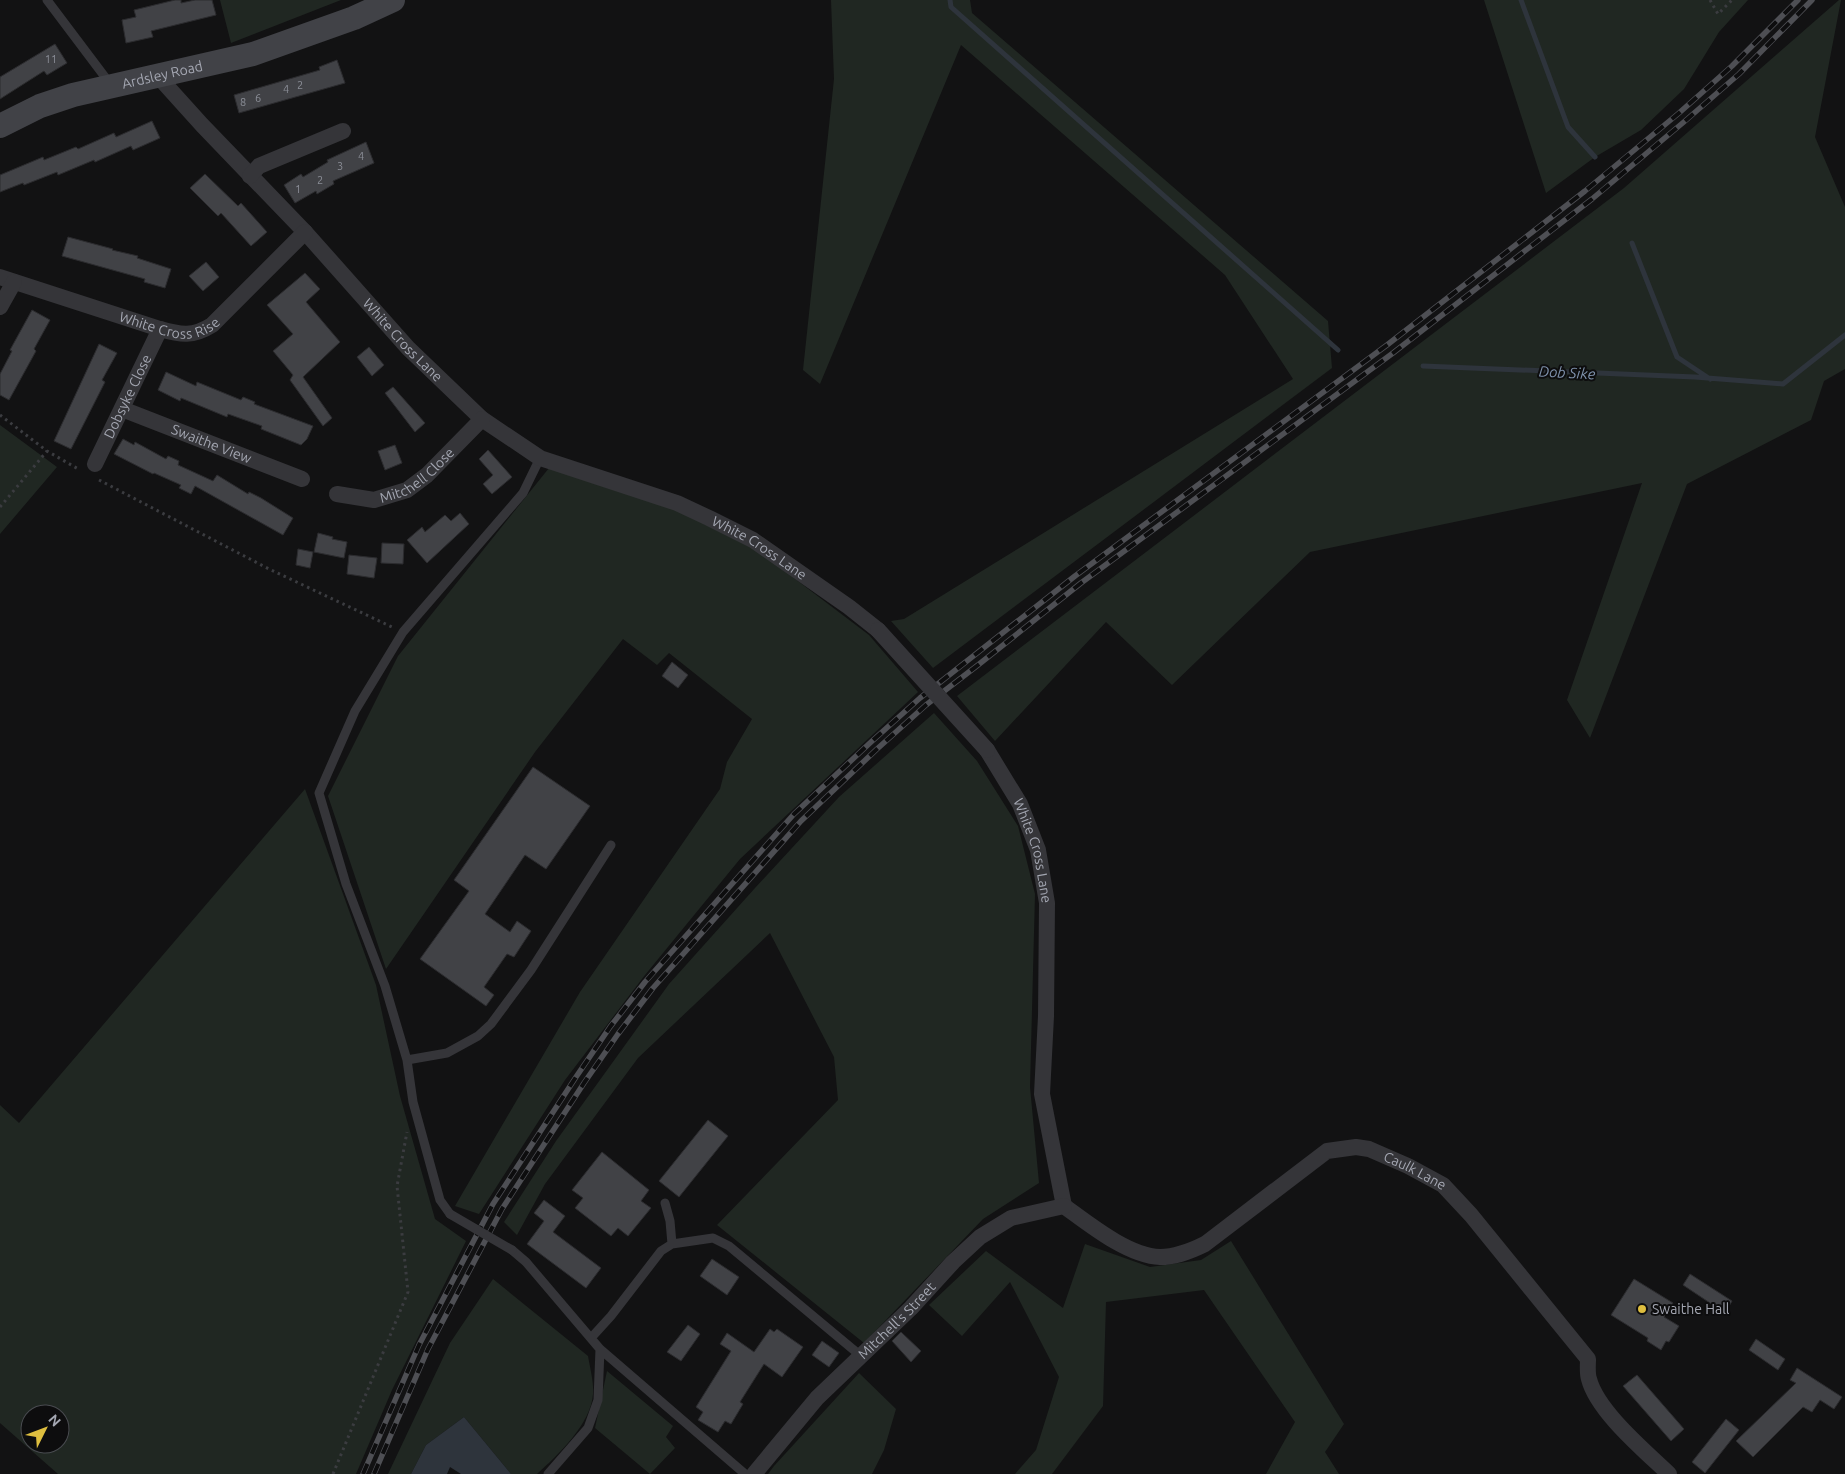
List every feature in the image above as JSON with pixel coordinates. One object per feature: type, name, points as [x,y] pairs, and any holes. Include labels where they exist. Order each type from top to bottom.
[{"type":"main road","name":"Ardsley Road","points":[[0,126],[40,106],[73,95],[253,54],[354,18],[393,0]]},
{"type":"street","name":"White Cross Lane","points":[[160,76],[171,91],[250,176],[305,232],[408,348],[482,418],[540,458],[677,503],[753,540],[849,607],[878,630],[987,750],[1020,804],[1038,850],[1047,903],[1046,1016],[1042,1094],[1064,1206]]},
{"type":"street","points":[[250,176],[259,166],[343,131]]},
{"type":"street","name":"White Cross Rise","points":[[7,280],[160,329],[183,334],[194,334],[212,325],[305,232]]},
{"type":"street","points":[[0,307],[7,280]]},
{"type":"street","name":"Dobsyke Close","points":[[92,471],[160,329]]},
{"type":"street","name":"Swaithe View","points":[[122,409],[302,479]]},
{"type":"street","name":"Mitchell Close","points":[[337,494],[374,500],[406,490],[427,475],[482,418]]},
{"type":"street","name":"Caulk Lane","points":[[1064,1206],[1112,1240],[1152,1256],[1167,1256],[1192,1250],[1205,1244],[1327,1151],[1356,1147],[1369,1149],[1408,1166],[1443,1185],[1471,1215],[1588,1359],[1588,1378],[1596,1396],[1606,1410],[1638,1445],[1669,1474]]},
{"type":"street","name":"Mitchell's Street","points":[[754,1474],[817,1398],[911,1308],[953,1262],[980,1237],[1011,1218],[1064,1206]]},
{"type":"lane","points":[[47,0],[111,86]]},
{"type":"lane","points":[[540,458],[523,493],[403,632],[355,712],[318,793],[346,884],[384,986],[407,1060],[413,1102],[440,1200],[450,1214],[512,1250],[526,1262],[600,1349],[745,1474]]},
{"type":"lane","points":[[407,1060],[447,1053],[478,1036],[490,1024],[530,970],[611,845]]},
{"type":"lane","points":[[665,1203],[670,1221],[672,1244]]},
{"type":"lane","points":[[592,1338],[661,1251],[672,1244],[714,1238],[729,1246],[861,1356]]},
{"type":"lane","points":[[548,1474],[588,1428],[598,1400],[600,1349]]},
{"type":"path","points":[[1710,0],[1718,14],[1732,0]]},
{"type":"path","points":[[0,415],[47,451],[92,471],[268,570],[403,632]]},
{"type":"path","points":[[0,507],[47,451]]},
{"type":"path","points":[[333,1474],[408,1292],[397,1186],[413,1102]]},
{"type":"shaded area","points":[[220,0],[341,0],[231,43]]},
{"type":"shaded area","points":[[831,0],[970,0],[972,13],[1328,321],[1332,368],[933,668],[891,621],[904,619],[1293,379],[1225,275],[961,45],[820,384],[803,370],[834,79]]},
{"type":"shaded area","points":[[1484,0],[1748,0],[1719,32],[1684,89],[1641,130],[1595,157],[1546,193]]},
{"type":"shaded area","points":[[1841,0],[1815,137],[1845,207],[1845,369],[1824,381],[1811,420],[1687,484],[1590,738],[1567,700],[1642,483],[1310,552],[1172,685],[1106,622],[995,741],[957,696],[1624,188]]},
{"type":"shaded area","points":[[0,425],[57,467],[0,534]]},
{"type":"shaded area","points":[[549,468],[675,507],[753,547],[869,635],[918,692],[740,859],[645,975],[565,1080],[479,1214],[455,1206],[580,992],[720,789],[727,762],[752,719],[669,653],[657,665],[623,639],[535,752],[386,969],[328,796],[398,656]]},
{"type":"shaded area","points":[[934,713],[977,761],[1018,826],[1035,894],[1030,1087],[1039,1183],[983,1219],[864,1343],[717,1225],[838,1100],[834,1057],[770,933],[638,1058],[545,1184],[517,1235],[504,1222],[556,1141],[669,984],[839,797]]},
{"type":"shaded area","points":[[305,789],[376,985],[400,1096],[435,1219],[466,1241],[392,1390],[356,1474],[58,1474],[35,1454],[70,1454],[70,1404],[20,1404],[20,1441],[0,1423],[0,1105],[19,1123]]},
{"type":"shaded area","points":[[1231,1241],[1344,1424],[1325,1452],[1339,1474],[1266,1474],[1295,1422],[1204,1290],[1106,1302],[1103,1406],[1052,1474],[1015,1474],[1036,1450],[1059,1377],[1010,1282],[962,1336],[929,1305],[986,1251],[1063,1308],[1085,1244],[1150,1267],[1201,1260]]},
{"type":"shaded area","points":[[493,1279],[588,1356],[593,1394],[586,1416],[572,1438],[537,1474],[511,1474],[464,1417],[426,1445],[411,1474],[388,1474],[450,1343]]},
{"type":"shaded area","points":[[607,1371],[673,1426],[666,1437],[675,1448],[650,1474],[595,1428]]},
{"type":"shaded area","points":[[859,1373],[896,1409],[884,1450],[872,1474],[768,1474],[774,1466]]},
{"type":"shaded area","points":[[464,1417],[511,1474],[461,1474],[450,1467],[447,1474],[411,1474],[426,1445]]},
{"type":"building","points":[[181,0],[181,3],[195,0],[212,0],[216,15],[151,31],[153,37],[126,43],[122,20],[136,17],[134,10]]},
{"type":"building","points":[[55,44],[67,63],[47,75],[44,71],[0,99],[0,77]]},
{"type":"building","points":[[337,60],[345,83],[239,113],[234,95],[320,70],[319,67]]},
{"type":"building","points":[[152,121],[160,138],[133,150],[131,146],[95,162],[94,160],[58,175],[57,172],[0,192],[0,175],[43,157],[44,160],[76,147],[78,149],[114,133],[116,137]]},
{"type":"building","points":[[366,142],[374,163],[333,181],[334,184],[317,194],[316,191],[295,203],[284,185],[301,174],[303,177],[328,162],[327,160]]},
{"type":"building","points":[[205,174],[238,206],[241,203],[267,232],[251,246],[221,213],[218,216],[190,188]]},
{"type":"building","points":[[68,237],[138,256],[137,258],[171,269],[165,288],[144,282],[145,279],[62,256]]},
{"type":"building","points":[[206,262],[219,277],[203,291],[189,276]]},
{"type":"building","points":[[305,273],[320,289],[306,302],[340,342],[303,377],[332,418],[323,426],[290,380],[293,375],[273,351],[293,334],[267,305]]},
{"type":"building","points":[[32,310],[50,320],[34,349],[36,351],[9,400],[0,395],[0,374],[12,351],[10,350]]},
{"type":"building","points":[[99,344],[117,353],[102,380],[105,382],[71,449],[54,441]]},
{"type":"building","points":[[369,347],[384,365],[372,376],[357,357]]},
{"type":"building","points":[[166,372],[196,386],[197,382],[241,400],[243,397],[255,402],[254,404],[313,426],[307,439],[301,445],[261,429],[262,426],[228,414],[227,417],[181,398],[180,401],[158,390]]},
{"type":"building","points":[[393,387],[425,423],[415,432],[385,393]]},
{"type":"building","points":[[123,439],[134,445],[135,442],[166,459],[168,456],[179,461],[178,465],[213,481],[217,475],[248,494],[249,492],[261,498],[293,518],[283,535],[195,486],[191,494],[179,488],[181,485],[153,474],[114,454]]},
{"type":"building","points":[[395,445],[402,463],[385,470],[378,451]]},
{"type":"building","points":[[488,450],[512,477],[492,494],[483,484],[493,475],[479,459]]},
{"type":"building","points":[[460,513],[469,524],[427,563],[407,540],[422,527],[425,532],[445,515],[451,521]]},
{"type":"building","points":[[318,533],[333,537],[332,539],[347,542],[344,558],[314,552]]},
{"type":"building","points":[[382,543],[404,544],[403,564],[381,563]]},
{"type":"building","points":[[298,549],[313,552],[310,568],[296,565]]},
{"type":"building","points":[[349,555],[377,558],[374,578],[347,574]]},
{"type":"building","points":[[672,662],[688,675],[678,688],[662,676]]},
{"type":"building","points":[[533,767],[590,806],[546,869],[525,855],[485,914],[510,932],[517,921],[531,931],[514,957],[507,954],[484,987],[494,995],[486,1006],[420,959],[469,891],[454,880]]},
{"type":"building","points":[[708,1120],[728,1136],[679,1197],[659,1181]]},
{"type":"building","points":[[602,1152],[649,1190],[641,1201],[651,1208],[628,1236],[618,1228],[611,1236],[575,1208],[583,1198],[572,1190]]},
{"type":"building","points":[[544,1200],[565,1216],[553,1232],[601,1268],[586,1288],[527,1244],[544,1221],[534,1213]]},
{"type":"building","points":[[712,1259],[739,1277],[727,1295],[700,1276]]},
{"type":"building","points":[[1690,1274],[1732,1301],[1725,1313],[1683,1285]]},
{"type":"building","name":"Swaithe Hall","points":[[1634,1279],[1673,1303],[1664,1317],[1679,1326],[1669,1342],[1666,1341],[1661,1350],[1647,1341],[1648,1338],[1611,1315]]},
{"type":"building","points":[[688,1325],[700,1334],[681,1361],[667,1352]]},
{"type":"building","points":[[770,1329],[774,1332],[777,1329],[803,1347],[782,1377],[764,1364],[740,1402],[743,1404],[731,1424],[725,1421],[718,1432],[698,1420],[703,1412],[696,1407],[731,1351],[720,1344],[727,1333],[754,1352]]},
{"type":"building","points":[[901,1332],[921,1351],[911,1362],[892,1341]]},
{"type":"building","points":[[1756,1339],[1785,1359],[1778,1370],[1749,1350]]},
{"type":"building","points":[[822,1341],[839,1353],[829,1367],[812,1355]]},
{"type":"building","points":[[1797,1368],[1842,1397],[1834,1409],[1820,1400],[1812,1412],[1803,1407],[1753,1457],[1736,1441],[1796,1383],[1790,1380]]},
{"type":"building","points":[[1637,1375],[1684,1429],[1671,1441],[1623,1386]]},
{"type":"building","points":[[1726,1419],[1739,1430],[1705,1473],[1692,1462]]},
{"type":"waterway","points":[[950,0],[951,7],[1338,350]]},
{"type":"waterway","name":"Dob Sike","points":[[1521,0],[1568,127],[1595,157]]},
{"type":"waterway","name":"Dob Sike","points":[[1632,243],[1677,357],[1710,379]]},
{"type":"waterway","name":"Dob Sike","points":[[1423,366],[1695,377],[1783,384],[1845,335]]},
{"type":"railway","points":[[363,1474],[419,1345],[493,1204],[610,1027],[645,982],[794,814],[920,698],[1075,576],[1387,345],[1585,191],[1732,66],[1798,0]]},
{"type":"railway","points":[[374,1474],[428,1349],[502,1209],[584,1083],[653,988],[801,821],[926,705],[1081,583],[1393,353],[1592,199],[1739,74],[1812,0]]},
{"type":"place","name":"Swaithe Hall","points":[[1642,1309]]}]
